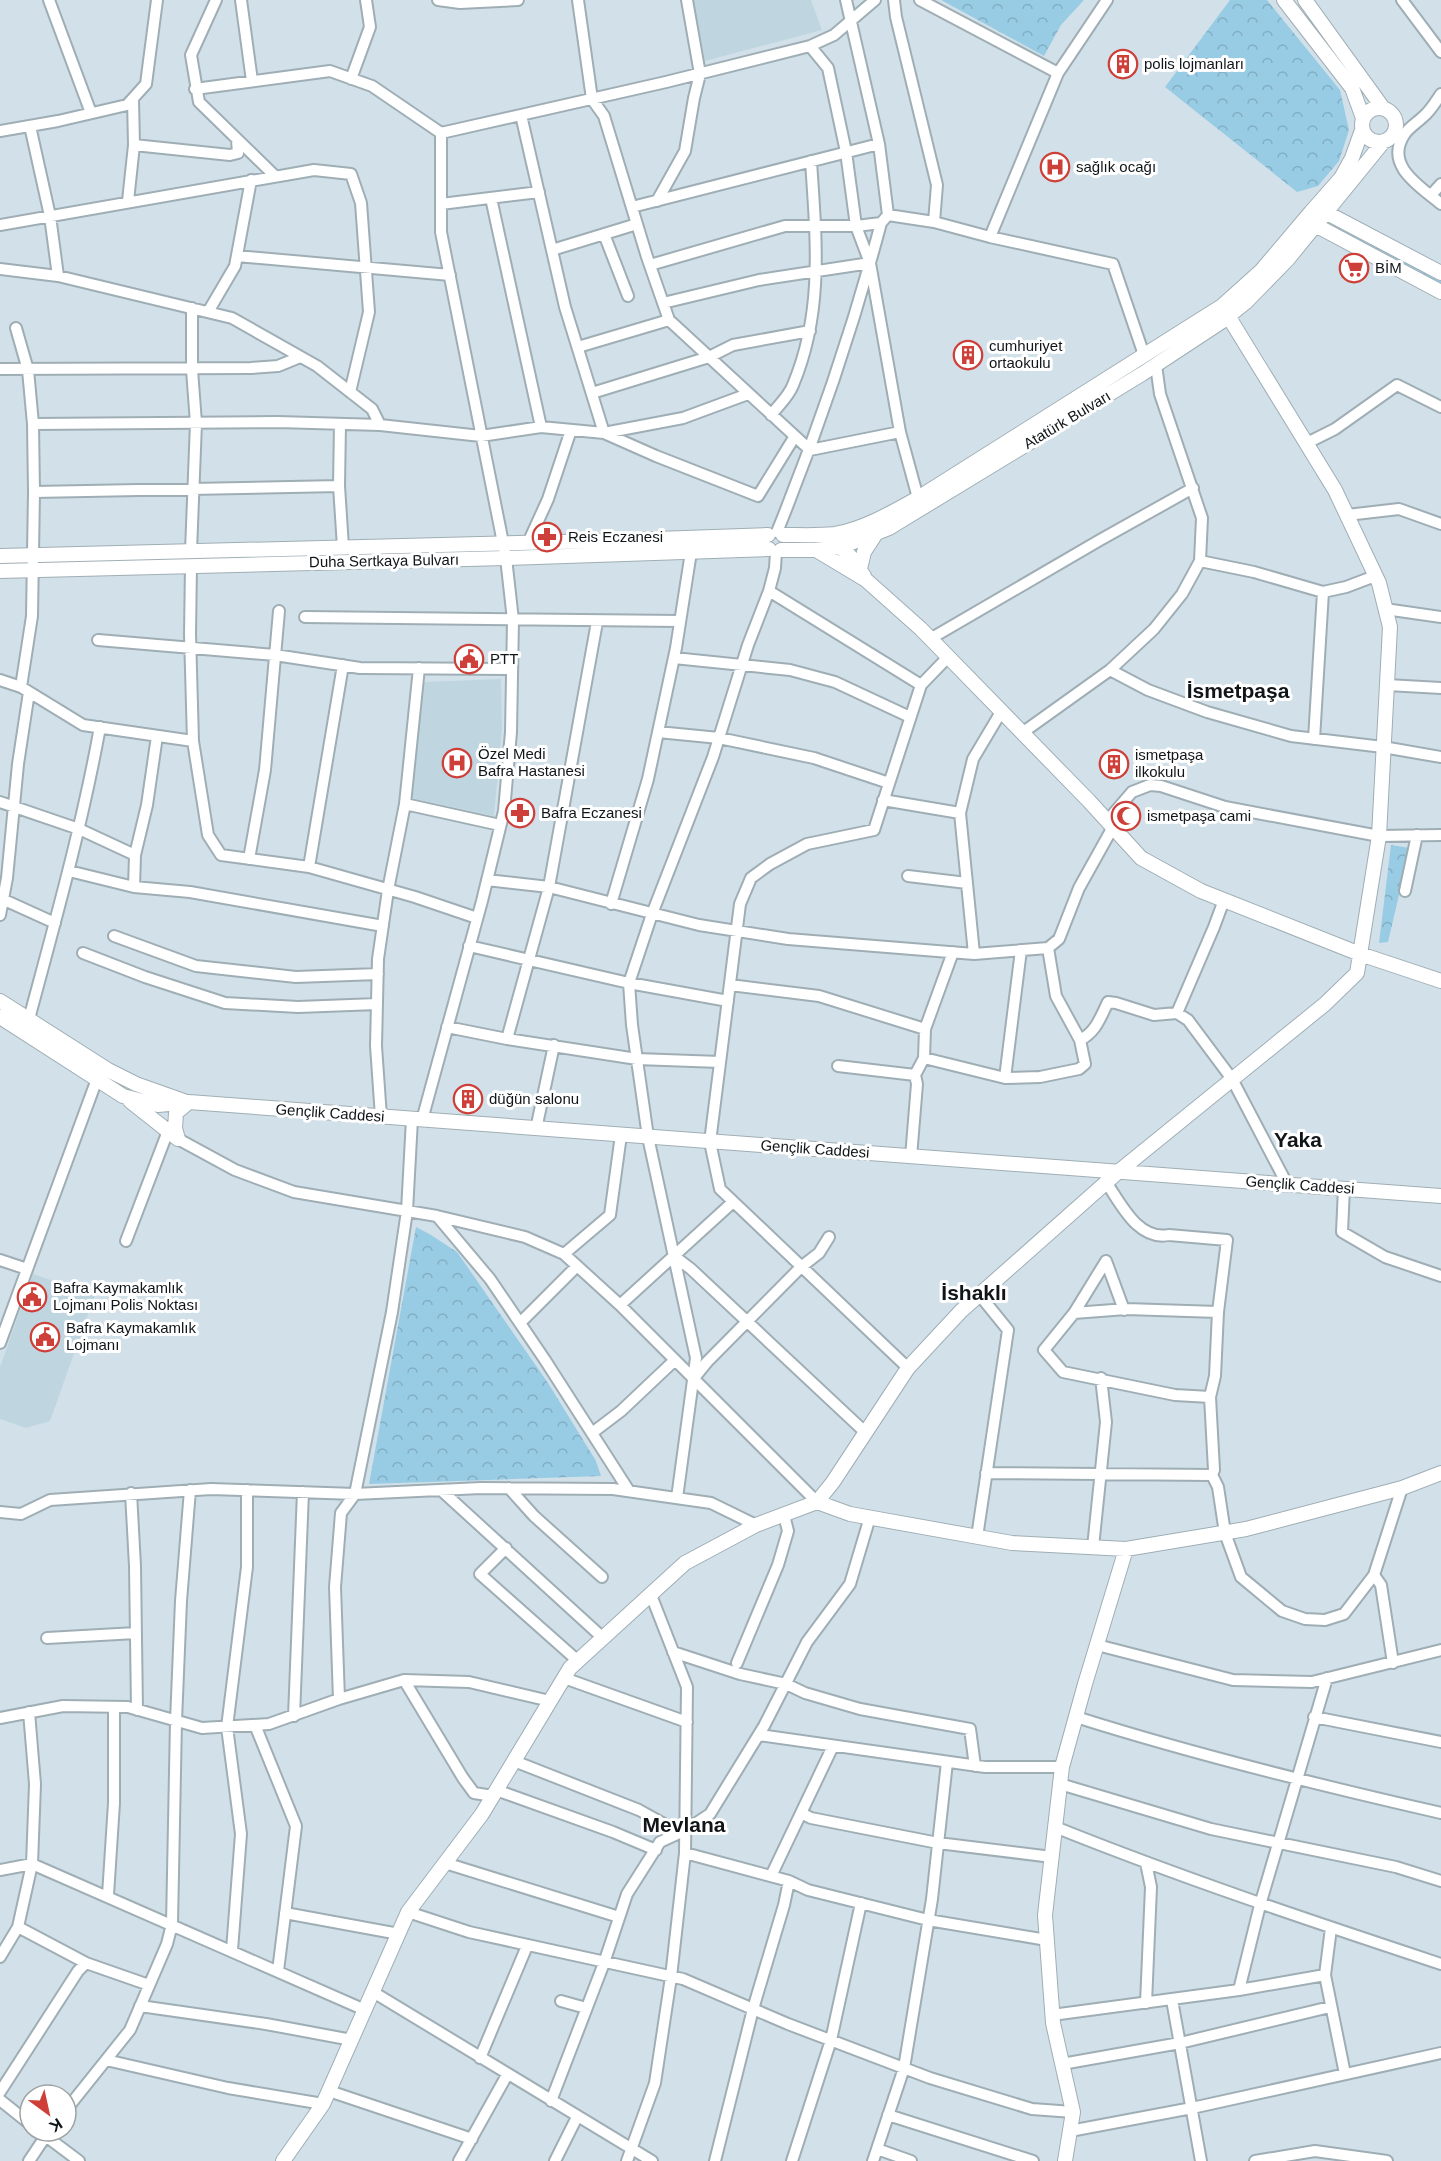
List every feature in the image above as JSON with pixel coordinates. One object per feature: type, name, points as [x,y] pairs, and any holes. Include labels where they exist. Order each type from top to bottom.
[{"type":"main road","points":[[1284,0],[1352,88],[1367,137],[1375,142],[1394,136],[1396,126],[1394,118],[1383,108],[1305,0]]},
{"type":"main road","points":[[1363,124],[1371,110],[1383,108]]},
{"type":"main road","name":"Duha Sertkaya Bulvarı","points":[[0,571],[34,564],[191,558],[343,547],[827,534],[846,531],[918,498],[1144,355],[1226,311],[1341,178],[1352,158],[1363,124]]},
{"type":"main road","name":"Atatürk Bulvarı","points":[[775,550],[816,550],[841,547],[875,535],[1156,365],[1271,278],[1394,136]]},
{"type":"main road","points":[[1441,273],[1321,210],[1311,212],[1317,226],[1441,292]]},
{"type":"main road","points":[[283,2161],[326,2097],[408,1912],[482,1814],[570,1668],[685,1563],[756,1525],[817,1502],[833,1482],[908,1368],[978,1293],[1118,1172],[1325,1004],[1357,973],[1378,836],[1390,627],[1375,576],[1335,490],[1226,311]]},
{"type":"main road","points":[[1144,355],[1156,365]]},
{"type":"main road","points":[[1142,374],[1144,355]]},
{"type":"main road","points":[[775,550],[765,544],[776,534]]},
{"type":"main road","points":[[827,534],[863,574],[948,657],[1142,858],[1201,891],[1360,954],[1441,981]]},
{"type":"main road","points":[[863,574],[864,552],[875,535]]},
{"type":"main road","name":"Duha Sertkaya Bulvarı","points":[[191,558],[506,558],[775,550]]},
{"type":"main road","points":[[816,550],[863,574]]},
{"type":"main road","name":"Duha Sertkaya Bulvarı","points":[[0,556],[34,564]]},
{"type":"main road","points":[[0,1001],[108,1070],[152,1090],[189,1102]]},
{"type":"main road","points":[[1,1020],[123,1096],[173,1135]]},
{"type":"main road","points":[[152,1090],[173,1135]]},
{"type":"main road","points":[[123,1096],[158,1105],[189,1102]]},
{"type":"main road","points":[[173,1135],[176,1113],[189,1102]]},
{"type":"main road","name":"Gençlik Caddesi","points":[[189,1102],[1441,1196]]},
{"type":"main road","points":[[817,1502],[850,1514],[1011,1544],[1126,1549],[1246,1529],[1401,1488],[1441,1473]]},
{"type":"main road","points":[[1065,2161],[1072,2112],[1052,2015],[1045,1915],[1062,1767],[1126,1549]]},
{"type":"street","points":[[49,0],[91,113]]},
{"type":"street","points":[[0,132],[128,105],[146,84],[157,0]]},
{"type":"street","points":[[216,0],[191,55],[199,102],[275,176]]},
{"type":"street","points":[[242,0],[252,81]]},
{"type":"street","points":[[351,79],[370,27],[366,0]]},
{"type":"street","points":[[438,0],[460,3],[518,0]]},
{"type":"street","points":[[578,0],[592,99],[604,116],[669,320],[810,450]]},
{"type":"street","points":[[657,201],[685,151],[700,74],[687,0]]},
{"type":"street","points":[[776,534],[810,450],[862,295],[884,219],[879,144],[846,0]]},
{"type":"street","points":[[195,89],[330,71],[372,86],[441,134],[810,46],[834,35],[875,0]]},
{"type":"street","points":[[894,0],[896,17],[938,186],[934,222]]},
{"type":"street","points":[[920,0],[1058,73]]},
{"type":"street","points":[[990,237],[1058,73],[1107,0]]},
{"type":"street","points":[[1402,0],[1441,52]]},
{"type":"street","points":[[810,46],[828,68],[846,152],[856,226],[870,263],[900,432],[918,498]]},
{"type":"street","points":[[1441,94],[1427,114],[1394,136],[1398,150],[1398,164],[1412,180],[1441,204]]},
{"type":"street","points":[[128,201],[134,145],[133,99]]},
{"type":"street","points":[[521,115],[565,307],[604,434]]},
{"type":"street","points":[[30,126],[50,216],[58,276]]},
{"type":"street","points":[[339,1699],[335,1587],[341,1513],[355,1494],[392,1312],[407,1211],[417,1120],[447,1027],[504,811],[511,732],[513,620],[506,558],[441,232],[441,134]]},
{"type":"street","points":[[134,145],[230,155],[238,153],[237,140]]},
{"type":"street","points":[[632,207],[879,144]]},
{"type":"street","points":[[771,415],[792,387],[810,331],[817,271],[811,162]]},
{"type":"street","points":[[0,225],[314,170],[351,174],[361,203],[369,312],[351,392]]},
{"type":"street","points":[[208,312],[235,266],[251,180]]},
{"type":"street","points":[[1431,195],[1441,184]]},
{"type":"street","points":[[441,204],[539,192]]},
{"type":"street","points":[[491,198],[541,427]]},
{"type":"street","points":[[650,265],[785,226],[856,226],[884,219],[934,222],[990,237],[1113,264],[1144,355]]},
{"type":"street","points":[[552,250],[638,224]]},
{"type":"street","points":[[604,234],[628,296]]},
{"type":"street","points":[[237,256],[450,275]]},
{"type":"street","points":[[663,303],[759,279],[870,263]]},
{"type":"street","points":[[0,269],[58,276],[232,318],[317,366],[372,409],[380,425]]},
{"type":"street","points":[[192,308],[192,369],[196,423],[190,647],[193,741],[208,836],[221,855],[309,867],[477,918]]},
{"type":"street","points":[[578,347],[669,320]]},
{"type":"street","points":[[0,915],[1,899],[7,878],[14,808],[32,616],[34,564],[33,424],[28,370],[16,328]]},
{"type":"street","points":[[592,393],[709,357],[733,345],[810,331]]},
{"type":"street","points":[[0,369],[192,369],[278,366],[300,357]]},
{"type":"street","points":[[1022,733],[1110,670],[1154,629],[1182,594],[1200,561],[1202,518],[1160,394],[1156,365]]},
{"type":"street","points":[[1142,374],[1160,394]]},
{"type":"street","points":[[1307,443],[1335,429],[1397,386],[1441,407]]},
{"type":"street","points":[[604,434],[683,418],[748,394]]},
{"type":"street","points":[[33,424],[278,422],[380,425],[481,436],[541,427],[604,434],[758,496],[795,436]]},
{"type":"street","points":[[339,424],[339,486],[343,547]]},
{"type":"street","points":[[528,543],[549,499],[571,430]]},
{"type":"street","points":[[810,450],[900,432]]},
{"type":"street","points":[[34,492],[339,486]]},
{"type":"street","points":[[930,639],[1193,488]]},
{"type":"street","points":[[1347,515],[1399,510],[1441,524]]},
{"type":"street","points":[[677,1498],[696,1358],[648,1137],[629,983],[652,914],[719,738],[769,591],[775,568],[775,550]]},
{"type":"street","points":[[611,904],[648,779],[674,658],[691,552]]},
{"type":"street","points":[[1200,561],[1254,572],[1323,592],[1346,587],[1375,576]]},
{"type":"street","points":[[769,591],[921,685]]},
{"type":"street","points":[[1314,739],[1323,592]]},
{"type":"street","points":[[1385,609],[1441,617]]},
{"type":"street","points":[[249,859],[266,770],[279,611]]},
{"type":"street","points":[[305,617],[597,622],[680,621]]},
{"type":"street","points":[[507,1040],[549,887],[597,622]]},
{"type":"street","points":[[98,640],[275,655],[360,668],[512,669]]},
{"type":"street","points":[[908,1368],[720,1189],[710,1142],[740,904],[752,878],[770,864],[807,844],[874,830],[921,685],[948,657]]},
{"type":"street","points":[[674,658],[790,670],[835,682],[910,717]]},
{"type":"street","points":[[309,867],[343,665]]},
{"type":"street","points":[[381,1117],[376,1046],[378,974],[388,890],[405,804],[419,668]]},
{"type":"street","points":[[1110,670],[1148,690],[1207,712],[1291,736],[1383,747],[1441,757]]},
{"type":"street","points":[[0,680],[25,689],[82,724],[193,741]]},
{"type":"street","points":[[1387,685],[1441,688]]},
{"type":"street","points":[[974,954],[960,813],[974,759],[1001,712]]},
{"type":"street","points":[[29,1019],[79,830],[100,727]]},
{"type":"street","points":[[658,732],[719,738],[814,758],[889,783]]},
{"type":"street","points":[[134,887],[135,855],[147,806],[157,736]]},
{"type":"street","points":[[487,880],[549,887],[699,925],[788,939],[974,954],[1048,948],[1059,939],[1079,888],[1110,824],[1132,792],[1150,785],[1161,786],[1225,807],[1378,836],[1441,835]]},
{"type":"street","points":[[884,800],[960,813]]},
{"type":"street","points":[[0,802],[79,830],[135,855]]},
{"type":"street","points":[[405,804],[500,825]]},
{"type":"street","points":[[1405,891],[1417,835]]},
{"type":"street","points":[[69,871],[134,887],[190,891],[383,926]]},
{"type":"street","points":[[908,876],[967,883]]},
{"type":"street","points":[[1,899],[55,923]]},
{"type":"street","points":[[1177,1013],[1224,900]]},
{"type":"street","points":[[114,936],[196,966],[296,977],[378,974]]},
{"type":"street","points":[[469,946],[629,983],[728,1001]]},
{"type":"street","points":[[924,1058],[1005,1078],[1040,1077],[1079,1069],[1085,1064],[1080,1040],[1056,996],[1048,948]]},
{"type":"street","points":[[1005,1078],[1021,950]]},
{"type":"street","points":[[911,1156],[917,1084],[915,1075],[924,1058],[925,1029],[953,952]]},
{"type":"street","points":[[83,953],[145,977],[225,1003],[298,1007],[377,1004]]},
{"type":"street","points":[[730,985],[819,996],[925,1029]]},
{"type":"street","points":[[1080,1040],[1089,1036],[1096,1028],[1108,1002],[1154,1015],[1177,1013],[1188,1020],[1232,1079],[1287,1184]]},
{"type":"street","points":[[447,1027],[507,1040],[554,1045],[637,1059],[720,1062]]},
{"type":"street","points":[[536,1129],[554,1045]]},
{"type":"street","points":[[838,1065],[915,1075]]},
{"type":"street","points":[[0,1343],[97,1079]]},
{"type":"street","points":[[126,1241],[173,1135],[235,1170],[294,1192],[437,1216],[525,1237],[564,1254],[620,1305],[817,1502]]},
{"type":"street","points":[[564,1254],[610,1215],[621,1135]]},
{"type":"street","points":[[1106,1182],[1140,1228],[1161,1236],[1227,1240],[1218,1312],[1215,1376],[1210,1396],[1212,1475],[1218,1487],[1225,1533],[1241,1577],[1282,1611],[1305,1619],[1325,1620],[1344,1614],[1374,1575],[1401,1488]]},
{"type":"street","points":[[1344,1188],[1342,1232],[1385,1257],[1441,1276]]},
{"type":"street","points":[[620,1305],[733,1202]]},
{"type":"street","points":[[437,1216],[490,1280],[629,1491]]},
{"type":"street","points":[[693,1378],[801,1267],[819,1253],[829,1237]]},
{"type":"street","points":[[674,1256],[692,1269],[866,1433]]},
{"type":"street","points":[[0,1260],[27,1269]]},
{"type":"street","points":[[1124,1310],[1106,1261],[1074,1312],[1044,1350],[1062,1372],[1101,1378],[1175,1395],[1210,1396]]},
{"type":"street","points":[[520,1323],[577,1266]]},
{"type":"street","points":[[977,1537],[1008,1330],[978,1293]]},
{"type":"street","points":[[1074,1312],[1124,1310],[1218,1312]]},
{"type":"street","points":[[592,1433],[621,1411],[675,1360]]},
{"type":"street","points":[[1093,1547],[1106,1422],[1101,1378]]},
{"type":"street","points":[[986,1473],[1212,1475]]},
{"type":"street","points":[[0,1512],[21,1514],[50,1500],[190,1490],[355,1494],[509,1488],[613,1489],[711,1503],[756,1525]]},
{"type":"street","points":[[509,1488],[534,1516],[602,1577]]},
{"type":"street","points":[[78,2095],[130,2030],[167,1944],[172,1924],[176,1721],[181,1601],[190,1490]]},
{"type":"street","points":[[232,1950],[242,1834],[227,1727],[247,1567],[247,1490]]},
{"type":"street","points":[[441,1490],[603,1638]]},
{"type":"street","points":[[294,1716],[303,1492]]},
{"type":"street","points":[[131,1493],[135,1566],[137,1710]]},
{"type":"street","points":[[737,1663],[778,1565],[788,1531],[784,1515]]},
{"type":"street","points":[[551,2101],[604,1963],[627,1894],[660,1842],[686,1830],[711,1814],[759,1735],[807,1642],[850,1584],[870,1517]]},
{"type":"street","points":[[506,1548],[480,1574],[578,1661]]},
{"type":"street","points":[[1374,1575],[1381,1585],[1393,1663]]},
{"type":"street","points":[[627,2161],[655,2083],[671,1977],[686,1830],[687,1687],[651,1595]]},
{"type":"street","points":[[47,1638],[136,1634]]},
{"type":"street","points":[[1096,1645],[1233,1680],[1312,1682],[1441,1650]]},
{"type":"street","points":[[673,1652],[740,1674],[786,1684],[805,1693],[860,1709],[970,1729],[975,1766]]},
{"type":"street","points":[[564,1678],[687,1722]]},
{"type":"street","points":[[1239,1990],[1260,1905],[1326,1678]]},
{"type":"street","points":[[404,1680],[474,1793],[495,1793],[613,1832],[656,1850]]},
{"type":"street","points":[[0,1718],[63,1706],[114,1707],[137,1710],[202,1728],[269,1724],[339,1699],[404,1680],[469,1682],[550,1701]]},
{"type":"street","points":[[108,1895],[114,1803],[114,1707]]},
{"type":"street","points":[[0,1957],[18,1927],[32,1864],[35,1784],[29,1713]]},
{"type":"street","points":[[1076,1717],[1167,1746],[1296,1780],[1441,1813]]},
{"type":"street","points":[[1314,1717],[1441,1742]]},
{"type":"street","points":[[255,1725],[296,1826],[278,1971]]},
{"type":"street","points":[[759,1735],[975,1766],[1062,1767]]},
{"type":"street","points":[[771,1876],[833,1746]]},
{"type":"street","points":[[514,1761],[639,1810],[666,1825],[686,1830]]},
{"type":"street","points":[[873,2161],[904,2068],[932,1899],[947,1762]]},
{"type":"street","points":[[1060,1784],[1211,1829],[1396,1867],[1441,1881]]},
{"type":"street","points":[[801,1813],[811,1818],[938,1843],[1052,1857]]},
{"type":"street","points":[[1055,1827],[1260,1905],[1441,1964]]},
{"type":"street","points":[[685,1853],[789,1881],[808,1890],[861,1904],[928,1920],[1047,1940]]},
{"type":"street","points":[[445,1863],[620,1917]]},
{"type":"street","points":[[1146,1863],[1151,1887],[1146,2003]]},
{"type":"street","points":[[0,1870],[32,1864],[108,1895],[365,2010]]},
{"type":"street","points":[[715,2161],[753,2009],[789,1881]]},
{"type":"street","points":[[792,2161],[831,2040],[861,1904]]},
{"type":"street","points":[[408,1912],[469,1932],[683,1979],[753,2009],[930,2078],[1032,2109],[1072,2112]]},
{"type":"street","points":[[285,1913],[399,1934]]},
{"type":"street","points":[[18,1927],[86,1963],[149,1986]]},
{"type":"street","points":[[1331,1928],[1325,1975],[1345,2074]]},
{"type":"street","points":[[480,2058],[527,1946]]},
{"type":"street","points":[[0,2092],[78,1971],[86,1963]]},
{"type":"street","points":[[1052,2015],[1172,2000],[1325,1975]]},
{"type":"street","points":[[373,1992],[652,2161]]},
{"type":"street","points":[[1172,2000],[1201,2161]]},
{"type":"street","points":[[561,2001],[586,2008]]},
{"type":"street","points":[[140,2006],[266,2024],[352,2040]]},
{"type":"street","points":[[1062,2064],[1180,2043],[1330,2007]]},
{"type":"street","points":[[1070,2131],[1192,2108],[1441,2053]]},
{"type":"street","points":[[106,2060],[228,2088],[326,2097],[472,2139]]},
{"type":"street","points":[[459,2161],[507,2075]]},
{"type":"street","points":[[0,2100],[18,2114]]},
{"type":"street","points":[[888,2115],[1034,2161]]},
{"type":"street","points":[[555,2161],[577,2117]]},
{"type":"street","points":[[29,2161],[39,2143]]},
{"type":"street","points":[[57,2143],[79,2161]]},
{"type":"street","points":[[877,2149],[911,2161]]},
{"type":"street","points":[[1255,2161],[1315,2151],[1387,2161]]},
{"type":"shaded area","points":[[693,0],[811,0],[822,30],[705,61]]},
{"type":"shaded area","name":"Özel Medi Bafra Hastanesi","points":[[501,679],[502,728],[494,816],[411,798],[423,682]]},
{"type":"shaded area","name":"Bafra Kaymakamlık Lojmanı","points":[[33,1274],[95,1295],[50,1421],[26,1428],[0,1419],[0,1367]]},
{"type":"green space","points":[[941,0],[1084,0],[1061,25],[1044,56]]},
{"type":"green space","points":[[1230,0],[1267,0],[1340,90],[1349,130],[1339,161],[1318,186],[1297,192],[1165,87]]},
{"type":"green space","points":[[1334,224],[1441,280],[1441,286],[1331,227]]},
{"type":"green space","points":[[486,550],[486,552],[198,560],[198,557]]},
{"type":"green space","points":[[183,557],[183,560],[41,565],[41,561]]},
{"type":"green space","points":[[1391,845],[1410,848],[1388,942],[1379,943]]},
{"type":"green space","points":[[416,1227],[457,1252],[548,1383],[596,1461],[601,1476],[369,1484]]},
{"type":"place","name":"polis lojmanları","points":[[1123,64]]},
{"type":"place","name":"sağlık ocağı","points":[[1055,167]]},
{"type":"place","name":"BİM","points":[[1354,268]]},
{"type":"place","name":"cumhuriyet ortaokulu","points":[[968,355]]},
{"type":"place","name":"Reis Eczanesi","points":[[547,537]]},
{"type":"place","name":"PTT","points":[[469,659]]},
{"type":"place","name":"Özel Medi Bafra Hastanesi","points":[[457,763]]},
{"type":"place","name":"ismetpaşa ilkokulu","points":[[1114,764]]},
{"type":"place","name":"Bafra Eczanesi","points":[[520,813]]},
{"type":"place","name":"ismetpaşa cami","points":[[1126,816]]},
{"type":"place","name":"düğün salonu","points":[[468,1099]]},
{"type":"place","name":"Bafra Kaymakamlık Lojmanı Polis Noktası","points":[[32,1297]]},
{"type":"place","name":"Bafra Kaymakamlık Lojmanı","points":[[45,1337]]},
{"type":"district","name":"İsmetpaşa","points":[[1238,691]]},
{"type":"district","name":"Yaka","points":[[1298,1140]]},
{"type":"district","name":"İshaklı","points":[[974,1293]]},
{"type":"district","name":"Mevlana","points":[[684,1825]]}]
